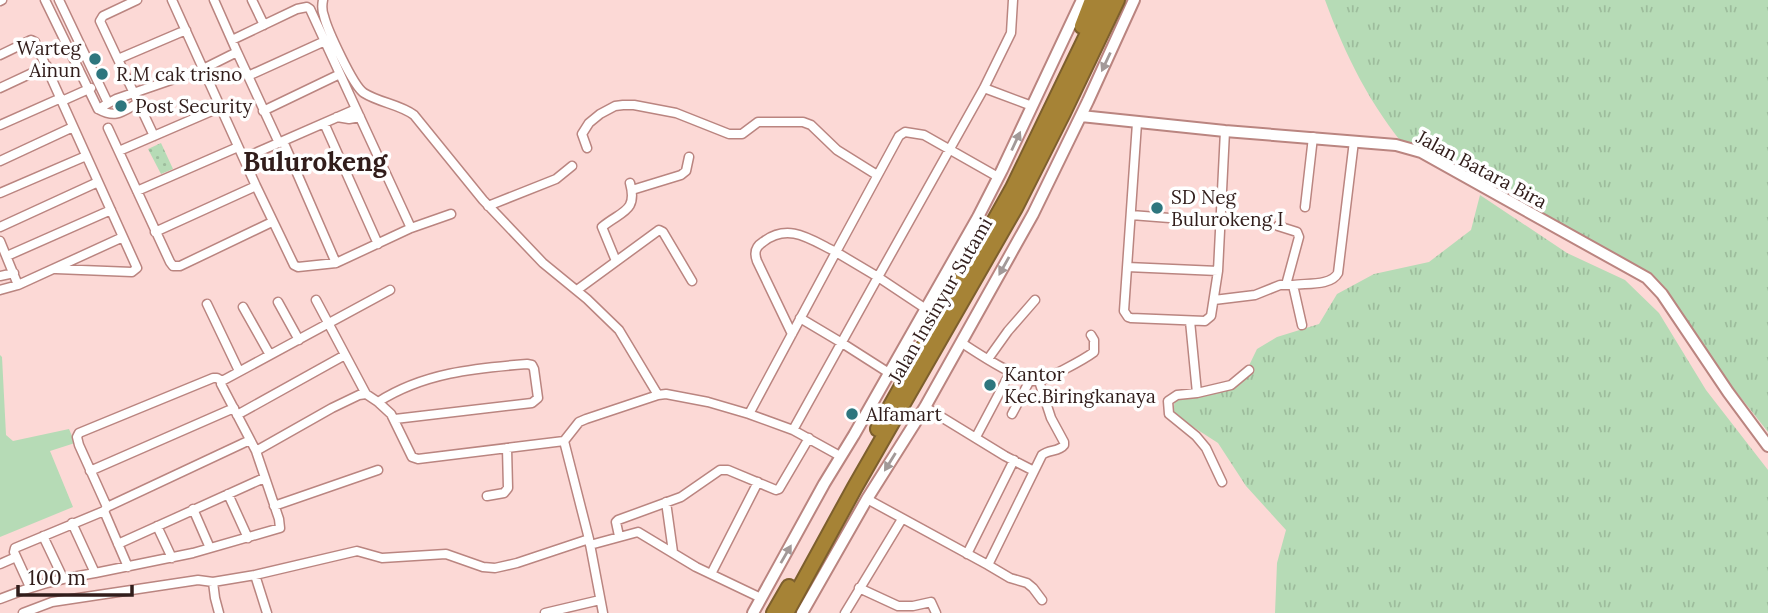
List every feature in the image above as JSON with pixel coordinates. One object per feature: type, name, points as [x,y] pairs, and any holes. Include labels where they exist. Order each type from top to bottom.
[{"type":"highway","points":[[1013,187],[1019,161],[1092,0]]},
{"type":"highway","name":"Jalan Insinyur Sutami","points":[[774,613],[1013,187],[1104,0]]},
{"type":"highway","name":"Jalan Insinyur Sutami","points":[[786,613],[1015,208],[1117,0]]},
{"type":"street","points":[[45,0],[98,109],[116,114],[138,103]]},
{"type":"street","points":[[59,0],[108,103]]},
{"type":"street","points":[[137,0],[100,20],[154,136]]},
{"type":"street","points":[[172,0],[272,222],[292,263],[297,267],[336,263],[411,228],[451,214]]},
{"type":"street","points":[[214,0],[263,111],[281,142],[336,263]]},
{"type":"street","points":[[252,0],[264,25]]},
{"type":"street","points":[[323,0],[324,19],[352,80],[359,89],[414,115],[488,206],[543,263],[577,290],[619,330],[658,395]]},
{"type":"street","points":[[793,430],[984,88],[1011,33],[1013,0]]},
{"type":"street","points":[[753,613],[999,177],[1082,0]]},
{"type":"street","points":[[802,613],[867,499],[925,407],[1033,214],[1134,0]]},
{"type":"street","points":[[232,40],[297,9],[310,9],[411,228]]},
{"type":"street","points":[[57,24],[67,18]]},
{"type":"street","points":[[118,59],[186,30]]},
{"type":"street","points":[[0,55],[32,40],[37,46],[136,266],[134,271],[56,269]]},
{"type":"street","points":[[248,76],[325,41]]},
{"type":"street","points":[[71,52],[81,47]]},
{"type":"street","points":[[98,109],[134,93],[203,69],[237,52]]},
{"type":"street","points":[[0,88],[47,66]]},
{"type":"street","points":[[263,111],[340,74]]},
{"type":"street","points":[[0,125],[99,84]]},
{"type":"street","points":[[984,88],[1032,106]]},
{"type":"street","points":[[587,148],[582,134],[589,123],[615,106],[634,105],[682,115],[729,134],[742,134],[758,122],[803,122],[811,125],[837,149],[877,175]]},
{"type":"street","points":[[119,151],[221,107]]},
{"type":"street","points":[[244,158],[337,117],[358,113]]},
{"type":"street","name":"Jalan Batara Bira","points":[[1081,116],[1396,145],[1421,152],[1642,274],[1662,294],[1768,446]]},
{"type":"street","points":[[324,123],[378,244]]},
{"type":"street","points":[[1137,123],[1124,311],[1128,317],[1205,321],[1212,313],[1218,271],[1225,131]]},
{"type":"street","points":[[0,161],[73,127]]},
{"type":"street","points":[[108,128],[173,266],[180,266],[272,222]]},
{"type":"street","points":[[749,414],[877,175],[896,141],[905,132],[923,135],[999,177]]},
{"type":"street","points":[[1305,207],[1313,137]]},
{"type":"street","points":[[1214,300],[1255,295],[1290,285],[1335,278],[1338,273],[1354,141]]},
{"type":"street","points":[[137,191],[238,147]]},
{"type":"street","points":[[0,193],[86,156]]},
{"type":"street","points":[[616,261],[603,227],[630,206],[633,200],[631,187],[681,175],[686,171],[689,157]]},
{"type":"street","points":[[488,206],[556,178],[572,166]]},
{"type":"street","points":[[0,227],[98,182]]},
{"type":"street","points":[[155,232],[256,186]]},
{"type":"street","points":[[7,256],[111,210]]},
{"type":"street","points":[[1131,215],[1221,222]]},
{"type":"street","points":[[1278,226],[1297,232],[1299,237],[1290,285],[1302,325]]},
{"type":"street","points":[[577,290],[657,231],[661,231],[692,281]]},
{"type":"street","points":[[792,334],[755,256],[756,249],[764,241],[773,235],[786,232],[836,252],[926,309]]},
{"type":"street","points":[[0,290],[56,269],[123,237]]},
{"type":"street","points":[[0,242],[18,285]]},
{"type":"street","points":[[1127,267],[1218,271]]},
{"type":"street","points":[[0,276],[14,273]]},
{"type":"street","points":[[222,381],[390,290]]},
{"type":"street","points":[[316,300],[366,394],[395,419],[409,453],[414,458],[564,441],[579,422],[666,394],[749,414],[793,430],[840,456]]},
{"type":"street","points":[[988,359],[1035,300]]},
{"type":"street","points":[[278,302],[299,340]]},
{"type":"street","points":[[207,304],[239,371]]},
{"type":"street","points":[[243,307],[270,355]]},
{"type":"street","points":[[800,318],[889,373]]},
{"type":"street","points":[[1190,321],[1197,393]]},
{"type":"street","points":[[1012,414],[1035,381],[1094,352],[1091,335]]},
{"type":"street","points":[[961,343],[1035,381],[1064,442],[1062,448],[1042,455],[988,565]]},
{"type":"street","points":[[90,471],[235,411],[345,355]]},
{"type":"street","points":[[378,402],[396,390],[449,373],[527,364],[534,369],[538,398],[532,403],[395,419]]},
{"type":"street","points":[[1223,482],[1206,448],[1167,411],[1168,401],[1177,395],[1231,385],[1249,370]]},
{"type":"street","points":[[976,437],[1011,371]]},
{"type":"street","points":[[0,599],[63,578],[128,567],[172,558],[281,528],[256,451],[222,381],[217,378],[79,433],[77,437],[128,567]]},
{"type":"street","points":[[256,451],[332,408],[366,394]]},
{"type":"street","points":[[925,407],[1034,471]]},
{"type":"street","points":[[619,536],[616,522],[618,520],[681,497],[720,470],[728,470],[775,489],[781,488],[809,438]]},
{"type":"street","points":[[30,587],[16,557],[16,547],[105,509],[250,440]]},
{"type":"street","points":[[564,441],[603,613]]},
{"type":"street","points":[[487,496],[504,493],[508,488],[507,449]]},
{"type":"street","points":[[967,554],[1014,460]]},
{"type":"street","points":[[274,506],[378,470]]},
{"type":"street","points":[[118,544],[264,478]]},
{"type":"street","points":[[711,575],[758,482]]},
{"type":"street","points":[[228,494],[248,538]]},
{"type":"street","points":[[867,499],[1010,578],[1027,583],[1042,600]]},
{"type":"street","points":[[666,502],[673,552]]},
{"type":"street","points":[[193,509],[210,548]]},
{"type":"street","points":[[845,613],[902,519]]},
{"type":"street","points":[[72,523],[95,573]]},
{"type":"street","points":[[157,526],[172,558]]},
{"type":"street","points":[[23,613],[52,602],[198,580],[213,582],[255,575],[357,551],[382,558],[446,554],[483,567],[495,568],[589,542],[638,532],[696,567],[761,598]]},
{"type":"street","points":[[43,536],[63,578]]},
{"type":"street","points":[[0,564],[16,557]]},
{"type":"street","points":[[255,575],[267,613]]},
{"type":"street","points":[[213,582],[219,613]]},
{"type":"street","points":[[859,588],[898,606],[931,602],[936,613]]},
{"type":"street","points":[[545,613],[600,600]]},
{"type":"green space","points":[[1325,0],[1768,0],[1768,432],[1643,274],[1409,151],[1360,80]]},
{"type":"green space","points":[[161,143],[173,169],[161,174],[148,149]]},
{"type":"green space","points":[[1480,195],[1567,253],[1625,280],[1659,313],[1706,390],[1768,470],[1768,613],[1275,613],[1277,563],[1286,530],[1246,486],[1218,443],[1173,414],[1175,398],[1241,382],[1257,349],[1277,337],[1319,324],[1337,294],[1374,274],[1429,262],[1471,230]]},
{"type":"green space","points":[[0,355],[6,435],[13,441],[69,429],[75,443],[50,451],[73,507],[0,537]]},
{"type":"place","name":"Warteg Ainun","points":[[95,59]]},
{"type":"place","name":"R.M cak trisno","points":[[102,74]]},
{"type":"place","name":"Post Security","points":[[121,106]]},
{"type":"place","name":"SD Neg Bulurokeng I","points":[[1157,208]]},
{"type":"place","name":"Kantor Kec.Biringkanaya","points":[[990,385]]},
{"type":"place","name":"Alfamart","points":[[852,414]]},
{"type":"district","name":"Bulurokeng","points":[[315,161]]}]
